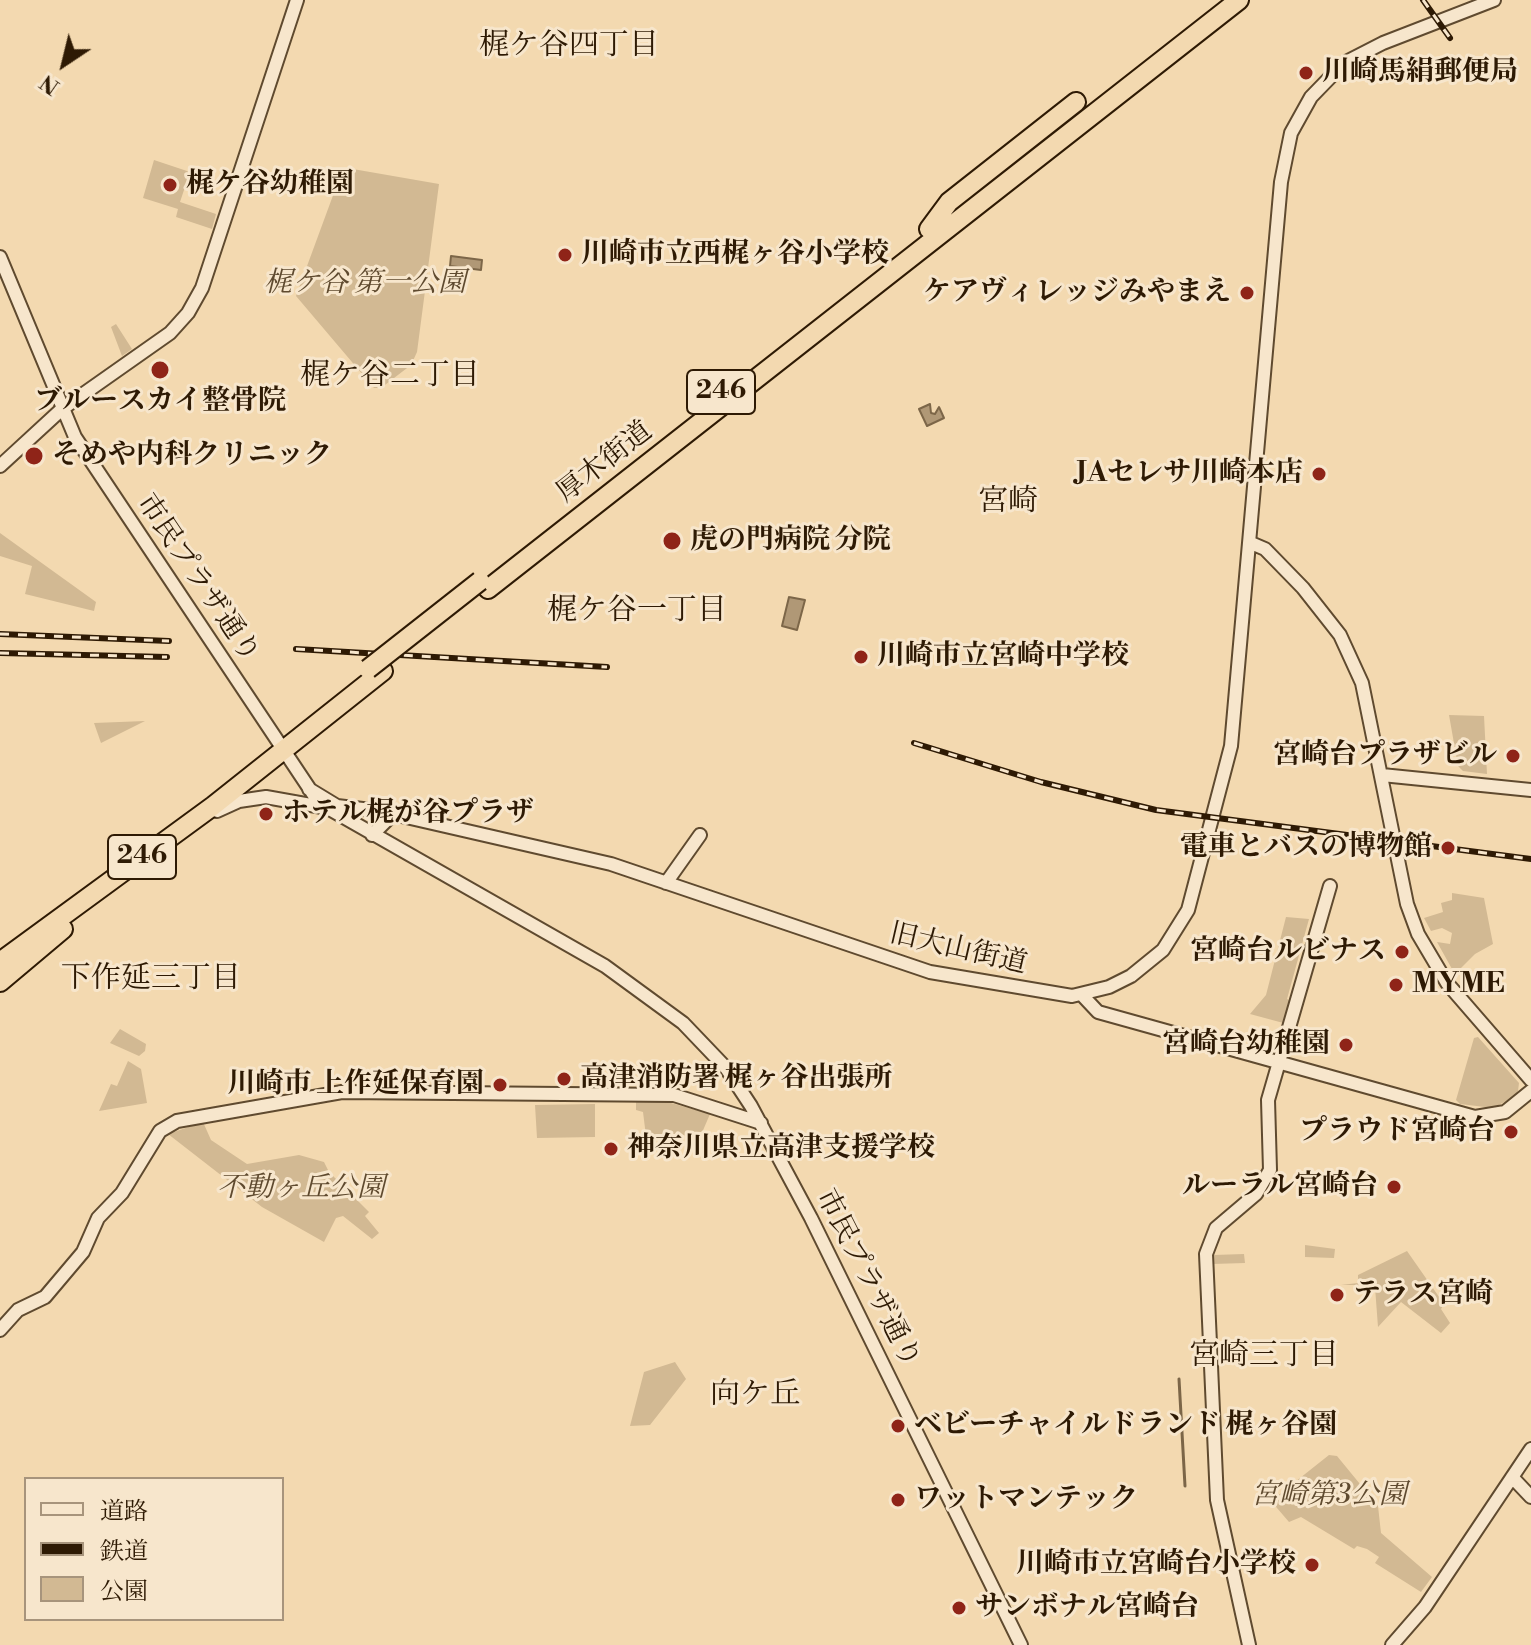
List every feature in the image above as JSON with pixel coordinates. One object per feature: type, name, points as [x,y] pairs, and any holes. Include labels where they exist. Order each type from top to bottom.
[{"type":"highway","name":"厚木街道","points":[[965,208],[1221,0]]},
{"type":"highway","name":"厚木街道","points":[[0,962],[179,830],[375,670],[932,233],[1239,0]]},
{"type":"highway","points":[[932,233],[968,224],[1253,0]]},
{"type":"highway","points":[[932,233],[949,202],[1076,102]]},
{"type":"highway","name":"厚木街道","points":[[0,947],[281,746]]},
{"type":"highway","name":"246","points":[[0,982],[64,928],[93,894]]},
{"type":"street","points":[[0,466],[62,409],[170,333],[196,300],[297,0]]},
{"type":"street","points":[[1082,995],[1131,976],[1163,950],[1191,901],[1231,746],[1281,182],[1291,133],[1311,97],[1344,63],[1383,43],[1494,0]]},
{"type":"street","name":"市民プラザ通り","points":[[0,257],[62,409],[87,457],[325,809]]},
{"type":"street","points":[[1251,543],[1265,549],[1284,568],[1340,635],[1362,683],[1407,904],[1418,934],[1447,983],[1531,1080]]},
{"type":"street","points":[[1382,775],[1397,774],[1531,790]]},
{"type":"street","name":"市民プラザ通り","points":[[309,789],[337,806],[392,815]]},
{"type":"street","name":"市民プラザ通り","points":[[179,830],[229,805],[251,798],[278,797],[325,809],[605,966],[649,995],[704,1042],[726,1068],[761,1123],[971,1537],[1021,1645]]},
{"type":"street","points":[[372,835],[392,815]]},
{"type":"street","name":"旧大山街道","points":[[392,815],[596,860],[930,972],[1044,993],[1082,995],[1094,1010],[1475,1117],[1505,1112],[1531,1091]]},
{"type":"street","points":[[666,883],[700,835]]},
{"type":"street","points":[[1249,1645],[1217,1500],[1206,1263],[1209,1242],[1216,1228],[1256,1194],[1270,1170],[1268,1100],[1330,886]]},
{"type":"street","points":[[1103,989],[1104,1002],[1113,1015]]},
{"type":"street","points":[[0,1330],[18,1310],[45,1297],[83,1252],[98,1218],[122,1193],[160,1131],[177,1121],[342,1092],[674,1095],[761,1123]]},
{"type":"street","points":[[1396,1644],[1425,1607],[1531,1449]]},
{"type":"street","points":[[1512,1477],[1531,1497]]},
{"type":"green space","points":[[154,160],[190,172],[180,202],[216,214],[212,229],[176,217],[178,209],[143,198]]},
{"type":"green space","name":"梶ケ谷 第一公園","points":[[347,168],[439,184],[417,352],[411,365],[381,388],[374,388],[296,296],[342,171]]},
{"type":"green space","points":[[116,324],[132,349],[122,356],[111,327]]},
{"type":"green space","points":[[0,533],[96,602],[94,611],[25,594],[32,566],[0,556]]},
{"type":"green space","points":[[1449,715],[1484,716],[1487,774],[1463,771],[1458,766]]},
{"type":"green space","points":[[145,721],[101,743],[94,723]]},
{"type":"green space","points":[[1452,893],[1484,898],[1493,944],[1475,954],[1458,971],[1452,969],[1437,942],[1450,944],[1452,933],[1442,928],[1431,931],[1424,918],[1443,912],[1441,903],[1452,900]]},
{"type":"green space","points":[[1286,917],[1309,919],[1287,999],[1293,1002],[1287,1024],[1250,1014],[1266,995]]},
{"type":"green space","points":[[120,1029],[146,1044],[145,1051],[139,1056],[110,1043]]},
{"type":"green space","points":[[1478,1037],[1519,1083],[1518,1091],[1510,1099],[1493,1108],[1460,1104],[1456,1100],[1474,1038]]},
{"type":"green space","points":[[128,1061],[141,1069],[147,1103],[99,1111],[111,1084],[117,1086]]},
{"type":"green space","points":[[664,1101],[710,1114],[701,1135],[646,1136],[643,1112],[636,1110],[636,1102]]},
{"type":"green space","points":[[595,1104],[595,1137],[537,1138],[535,1105]]},
{"type":"green space","name":"不動ヶ丘公園","points":[[203,1122],[211,1140],[247,1164],[299,1155],[324,1162],[329,1172],[369,1212],[365,1216],[379,1233],[372,1239],[343,1216],[336,1218],[324,1242],[262,1207],[168,1134]]},
{"type":"green space","points":[[1305,1245],[1335,1249],[1334,1258],[1305,1257]]},
{"type":"green space","points":[[1407,1251],[1444,1304],[1441,1309],[1450,1323],[1441,1333],[1401,1302],[1378,1327],[1375,1287],[1358,1291],[1357,1285],[1341,1285],[1358,1283],[1358,1275]]},
{"type":"green space","points":[[1244,1254],[1245,1263],[1212,1264],[1214,1255]]},
{"type":"green space","points":[[675,1362],[686,1379],[650,1425],[630,1426],[644,1372]]},
{"type":"green space","name":"宮崎第3公園","points":[[1329,1455],[1337,1456],[1378,1506],[1381,1533],[1432,1577],[1421,1592],[1375,1563],[1379,1557],[1367,1549],[1357,1546],[1354,1549],[1301,1517],[1289,1522],[1271,1501]]},
{"type":"shaded area","points":[[451,256],[482,260],[481,270],[450,266]]},
{"type":"shaded area","points":[[930,404],[931,413],[935,414],[939,407],[944,418],[927,426],[919,409]]},
{"type":"shaded area","points":[[789,597],[805,600],[797,630],[782,626]]},
{"type":"waterway","points":[[1179,1379],[1185,1486]]},
{"type":"railway","points":[[1423,0],[1450,38]]},
{"type":"railway","points":[[0,634],[169,641]]},
{"type":"railway","points":[[296,649],[607,667]]},
{"type":"railway","points":[[0,653],[167,657]]},
{"type":"railway","points":[[914,743],[1041,782],[1156,810],[1531,859]]},
{"type":"place","name":"川崎馬絹郵便局","points":[[1306,73]]},
{"type":"place","name":"梶ケ谷幼稚園","points":[[170,185]]},
{"type":"place","name":"川崎市立西梶ヶ谷小学校","points":[[565,255]]},
{"type":"place","name":"ケアヴィレッジみやまえ","points":[[1247,293]]},
{"type":"place","name":"ブルースカイ整骨院","points":[[160,370]]},
{"type":"place","name":"そめや内科クリニック","points":[[34,456]]},
{"type":"place","name":"JAセレサ川崎本店","points":[[1319,474]]},
{"type":"place","name":"虎の門病院 分院","points":[[672,541]]},
{"type":"place","name":"川崎市立宮崎中学校","points":[[861,657]]},
{"type":"place","name":"宮崎台プラザビル","points":[[1513,756]]},
{"type":"place","name":"ホテル梶が谷プラザ","points":[[266,814]]},
{"type":"place","name":"電車とバスの博物館","points":[[1448,848]]},
{"type":"place","name":"宮崎台ルビナス","points":[[1402,952]]},
{"type":"place","name":"MYME","points":[[1396,985]]},
{"type":"place","name":"宮崎台幼稚園","points":[[1346,1045]]},
{"type":"place","name":"高津消防署 梶ヶ谷出張所","points":[[564,1079]]},
{"type":"place","name":"川崎市 上作延保育園","points":[[500,1085]]},
{"type":"place","name":"プラウド宮崎台","points":[[1511,1132]]},
{"type":"place","name":"神奈川県立高津支援学校","points":[[611,1149]]},
{"type":"place","name":"ルーラル宮崎台","points":[[1394,1187]]},
{"type":"place","name":"テラス宮崎","points":[[1337,1295]]},
{"type":"place","name":"ベビーチャイルドランド 梶ヶ谷園","points":[[898,1426]]},
{"type":"place","name":"ワットマンテック","points":[[898,1500]]},
{"type":"place","name":"川崎市立宮崎台小学校","points":[[1312,1565]]},
{"type":"place","name":"サンボナル宮崎台","points":[[959,1608]]},
{"type":"district","name":"梶ケ谷四丁目","points":[[569,47]]},
{"type":"district","name":"梶ケ谷二丁目","points":[[390,377]]},
{"type":"district","name":"宮崎","points":[[1008,503]]},
{"type":"district","name":"梶ケ谷一丁目","points":[[637,612]]},
{"type":"district","name":"下作延三丁目","points":[[151,980]]},
{"type":"district","name":"宮崎三丁目","points":[[1264,1357]]},
{"type":"district","name":"向ケ丘","points":[[755,1396]]}]
